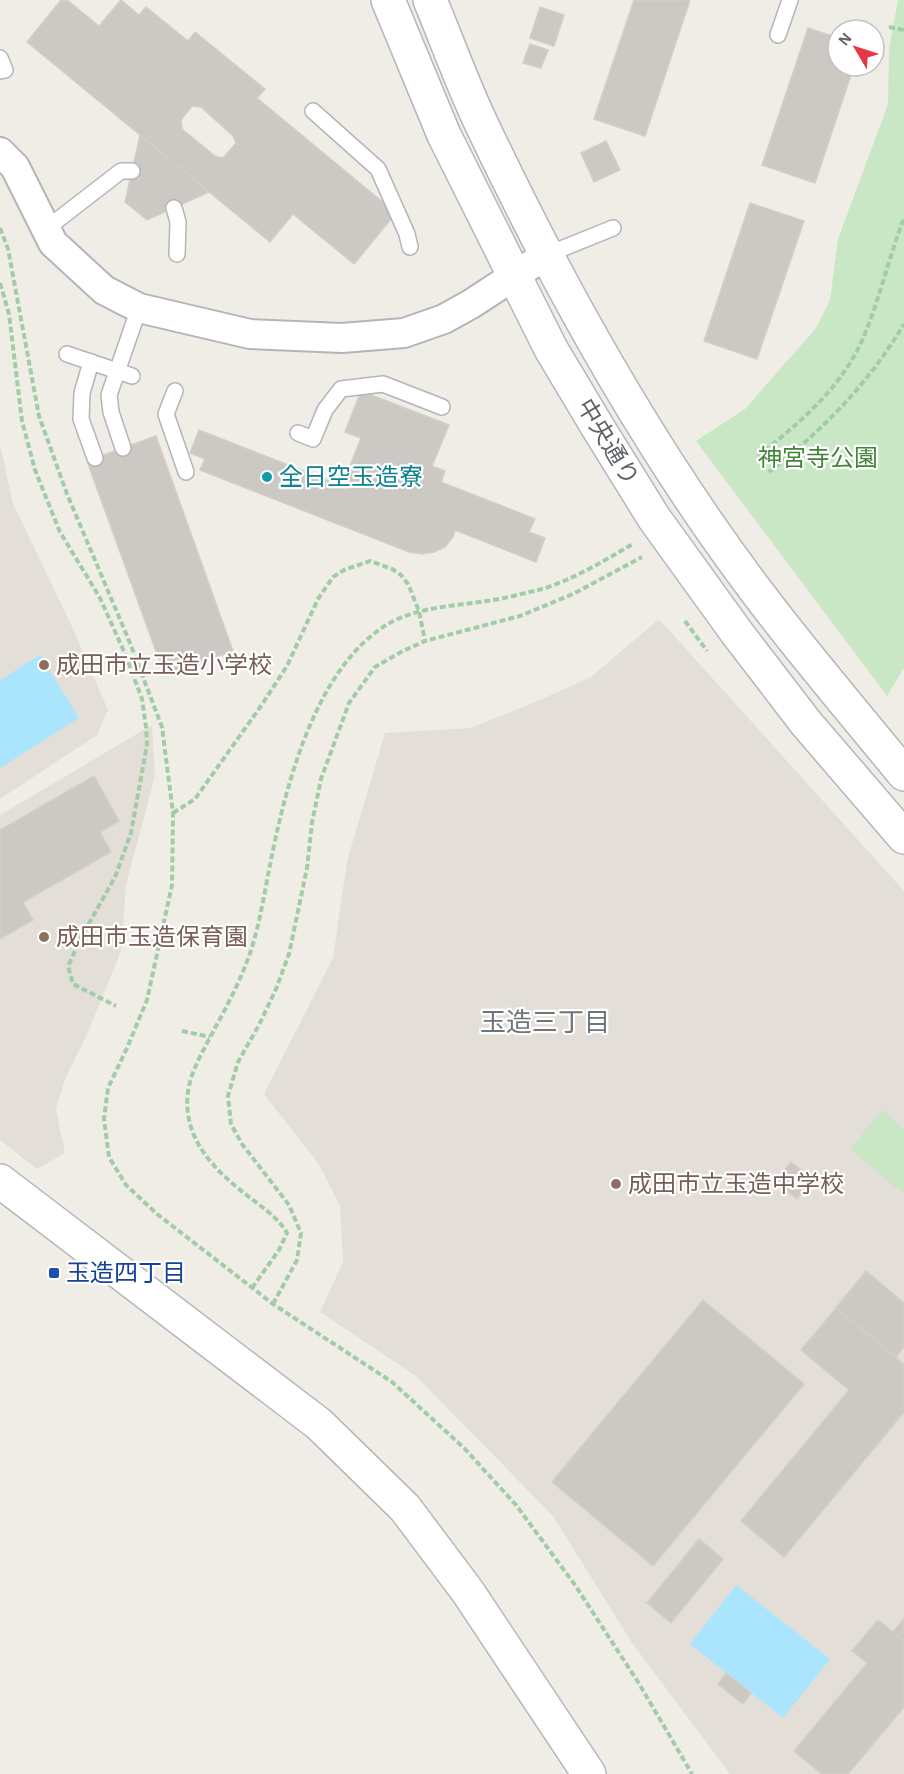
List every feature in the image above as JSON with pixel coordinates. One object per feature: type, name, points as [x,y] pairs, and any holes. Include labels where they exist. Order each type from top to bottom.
[{"type":"street","name":"中央通り","points":[[388,0],[444,135],[514,277],[551,349],[654,518],[737,633],[806,723],[904,837]]},
{"type":"street","name":"中央通り","points":[[430,0],[480,121],[546,255],[603,360],[696,506],[760,596],[904,774]]},
{"type":"street","points":[[0,152],[15,167],[53,243],[104,290],[139,308],[250,334],[342,338],[404,333],[444,319],[546,255]]},
{"type":"street","points":[[0,1182],[319,1424],[405,1508],[468,1592],[589,1774]]},
{"type":"lane","points":[[778,35],[790,0]]},
{"type":"lane","points":[[0,58],[5,70],[0,71]]},
{"type":"lane","points":[[313,111],[378,169],[407,234],[410,247]]},
{"type":"lane","points":[[46,229],[121,171],[132,171]]},
{"type":"lane","points":[[174,208],[178,222],[177,254]]},
{"type":"lane","points":[[546,255],[613,228]]},
{"type":"lane","points":[[123,448],[111,412],[109,396],[139,308]]},
{"type":"lane","points":[[67,354],[132,376]]},
{"type":"lane","points":[[91,362],[82,393],[81,419],[95,458]]},
{"type":"lane","points":[[298,433],[313,439],[325,410],[341,389],[383,384],[442,407]]},
{"type":"lane","points":[[175,391],[166,414],[186,472]]},
{"type":"path","points":[[889,27],[904,30]]},
{"type":"path","points":[[758,456],[809,412],[837,382],[854,356],[864,335],[904,218]]},
{"type":"path","points":[[0,228],[8,249],[39,416],[67,494],[130,643],[162,727],[173,813],[172,885],[147,999],[108,1088],[104,1119],[109,1157],[126,1185],[157,1214],[273,1304],[392,1382],[464,1448],[516,1505],[575,1585],[638,1682],[692,1774]]},
{"type":"path","points":[[0,283],[9,314],[22,421],[35,470],[60,532],[104,608],[126,656],[142,699],[147,744],[131,833],[115,877],[68,966],[73,984],[116,1006]]},
{"type":"path","points":[[770,472],[801,447],[843,407],[874,369],[904,324]]},
{"type":"path","points":[[252,1288],[279,1250],[287,1233],[280,1222],[214,1165],[192,1136],[187,1112],[188,1086],[197,1059],[249,956],[286,795],[299,751],[309,729],[338,673],[376,632],[404,616],[419,611],[489,601],[540,589],[589,569],[636,542]]},
{"type":"path","points":[[273,1304],[297,1260],[301,1233],[289,1205],[242,1144],[231,1124],[228,1096],[238,1062],[259,1026],[289,954],[308,868],[312,823],[321,779],[349,703],[375,667],[403,651],[425,641],[520,616],[573,594],[643,557]]},
{"type":"path","points":[[173,813],[195,799],[261,706],[287,666],[318,598],[333,577],[344,570],[370,561],[401,574],[408,584],[419,611],[425,641]]},
{"type":"path","points":[[182,1031],[210,1037]]},
{"type":"shaded area","name":"成田市立玉造小学校","points":[[0,444],[13,504],[69,620],[108,710],[97,735],[0,799]]},
{"type":"shaded area","name":"成田市立玉造中学校","points":[[659,619],[904,891],[904,1774],[730,1774],[632,1643],[553,1516],[416,1376],[320,1312],[343,1262],[340,1206],[318,1163],[264,1094],[333,958],[347,861],[385,733],[471,728],[533,703],[591,677]]},
{"type":"shaded area","points":[[152,725],[155,776],[126,885],[121,951],[86,1037],[65,1079],[56,1109],[65,1153],[37,1169],[0,1140],[0,815]]},
{"type":"green space","name":"神宮寺公園","points":[[898,0],[904,0],[904,668],[887,696],[696,441],[745,409],[816,328],[830,300],[838,239],[888,104],[889,49]]},
{"type":"green space","points":[[882,1110],[904,1129],[904,1194],[850,1149]]},
{"type":"water","points":[[40,655],[79,718],[0,768],[0,680]]},
{"type":"water","points":[[736,1585],[830,1659],[783,1718],[690,1644]]},
{"type":"building","points":[[61,0],[67,0],[99,26],[121,0],[139,15],[146,7],[188,41],[195,32],[265,89],[257,98],[396,213],[354,264],[293,214],[270,242],[27,42]],"holes":[[[192,106],[201,107],[233,136],[236,143],[223,158],[215,156],[182,129],[181,120]]]},
{"type":"building","points":[[634,0],[690,0],[645,136],[594,119]]},
{"type":"building","points":[[540,7],[564,15],[554,46],[530,38]]},
{"type":"building","points":[[808,28],[826,34],[826,78],[850,78],[815,183],[762,165]]},
{"type":"building","points":[[530,44],[548,50],[541,68],[523,63]]},
{"type":"building","points":[[140,135],[209,192],[147,220],[125,202]]},
{"type":"building","points":[[606,141],[620,170],[594,182],[581,153]]},
{"type":"building","points":[[750,203],[804,221],[757,359],[704,341]]},
{"type":"building","name":"全日空玉造寮","points":[[361,391],[449,425],[432,466],[445,471],[441,482],[535,519],[529,532],[545,538],[536,562],[455,530],[453,537],[445,547],[422,554],[409,552],[200,470],[205,459],[190,453],[199,430],[342,486],[361,438],[345,432]]},
{"type":"building","points":[[156,436],[233,651],[165,676],[87,461]]},
{"type":"building","points":[[94,776],[119,821],[100,832],[111,852],[23,902],[33,920],[0,939],[0,830]]},
{"type":"building","points":[[791,1162],[812,1179],[797,1199],[775,1181]]},
{"type":"building","points":[[866,1271],[904,1303],[904,1347],[896,1357],[836,1308]]},
{"type":"building","points":[[703,1300],[804,1384],[653,1566],[552,1482]]},
{"type":"building","points":[[836,1308],[904,1364],[904,1412],[784,1557],[741,1521],[849,1390],[801,1350]]},
{"type":"building","points":[[699,1539],[723,1559],[671,1623],[647,1603]]},
{"type":"building","points":[[904,1619],[904,1641],[893,1632]]},
{"type":"building","points":[[878,1620],[904,1641],[904,1707],[848,1774],[822,1774],[794,1751],[867,1663],[852,1651]]},
{"type":"building","points":[[726,1673],[751,1693],[743,1704],[718,1684]]},
{"type":"place","name":"全日空玉造寮","points":[[267,477]]},
{"type":"place","name":"成田市立玉造小学校","points":[[44,665]]},
{"type":"place","name":"成田市玉造保育園","points":[[44,937]]},
{"type":"place","name":"成田市立玉造中学校","points":[[616,1184]]},
{"type":"place","name":"玉造四丁目","points":[[54,1273]]},
{"type":"district","name":"玉造三丁目","points":[[545,1022]]}]
